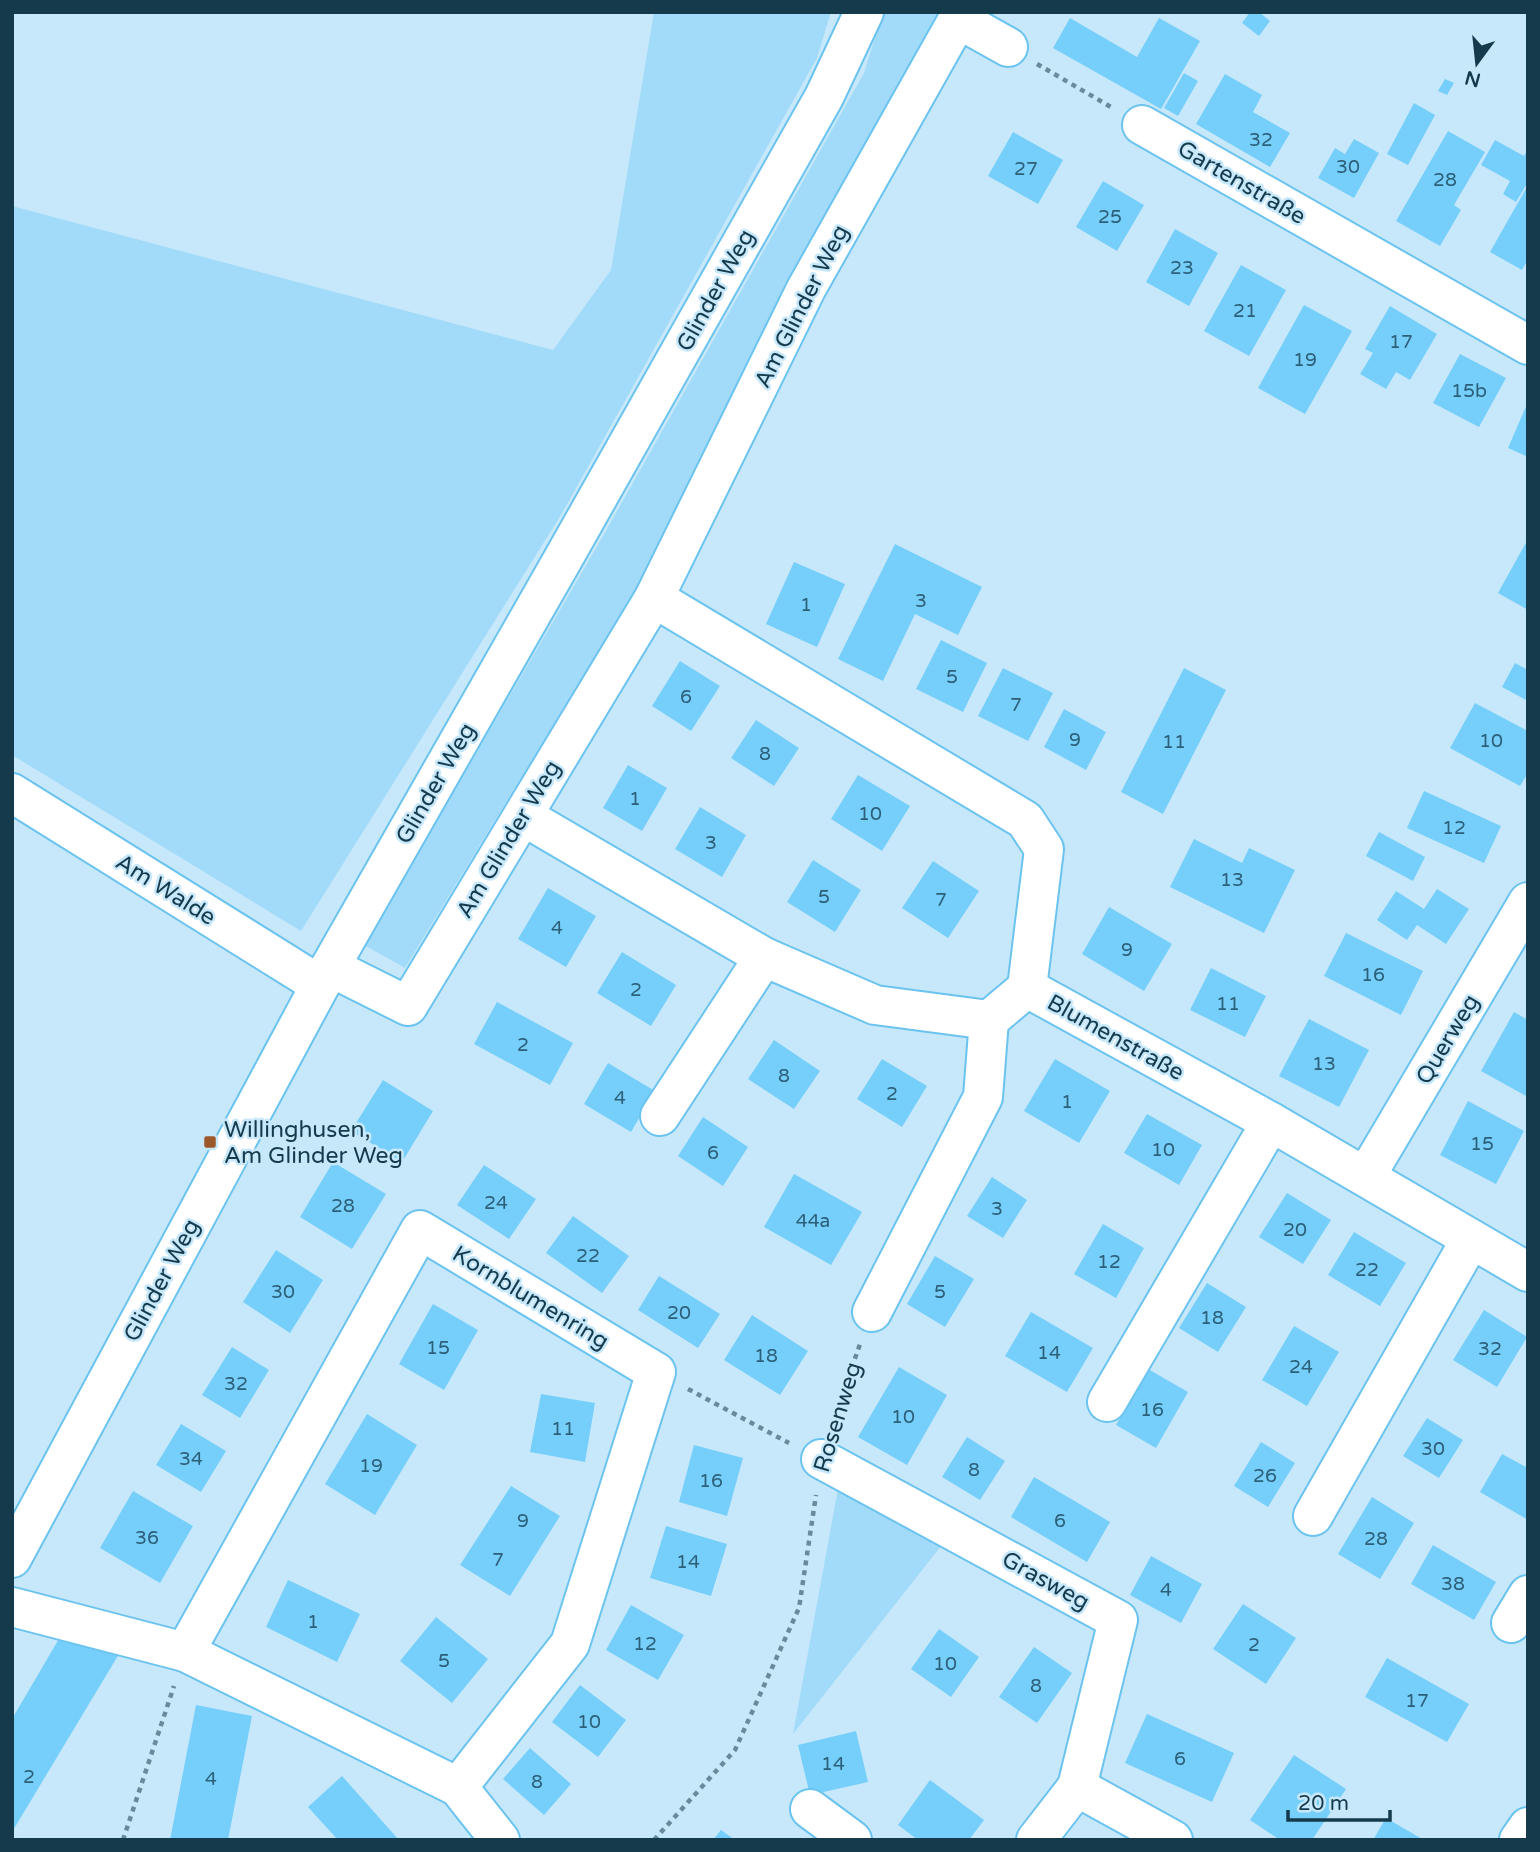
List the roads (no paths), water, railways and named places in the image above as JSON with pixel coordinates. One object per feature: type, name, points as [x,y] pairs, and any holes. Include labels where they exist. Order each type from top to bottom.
[{"type":"street","name":"Glinder Weg","points":[[12,1558],[325,976],[817,109],[864,12]]},
{"type":"street","name":"Am Glinder Weg","points":[[325,976],[408,1006],[654,598],[806,289],[958,19],[1008,47]]},
{"type":"street","name":"Gartenstraße","points":[[1142,125],[1528,345]]},
{"type":"street","points":[[654,598],[1025,820],[1044,849],[1027,988]]},
{"type":"street","name":"Am Walde","points":[[12,793],[325,976]]},
{"type":"street","points":[[523,816],[764,957],[875,1005],[989,1020],[983,1097],[872,1312]]},
{"type":"street","name":"Querweg","points":[[1366,1176],[1528,902]]},
{"type":"street","points":[[660,1116],[764,957]]},
{"type":"street","name":"Blumenstraße","points":[[989,1020],[1027,988],[1271,1122],[1528,1272]]},
{"type":"street","points":[[1107,1402],[1271,1122]]},
{"type":"street","name":"Kornblumenring","points":[[185,1652],[420,1230],[656,1372],[570,1644],[458,1787]]},
{"type":"street","points":[[1313,1516],[1471,1238]]},
{"type":"street","name":"Grasweg","points":[[821,1459],[1118,1620],[1077,1787]]},
{"type":"street","points":[[12,1607],[185,1652],[458,1787],[500,1840]]},
{"type":"street","points":[[1036,1840],[1077,1787],[1173,1840]]},
{"type":"street","points":[[810,1809],[852,1840]]},
{"type":"street","points":[[1519,1840],[1528,1827]]},
{"type":"place","name":"Willinghusen, Am Glinder Weg","points":[[210,1142]]}]
